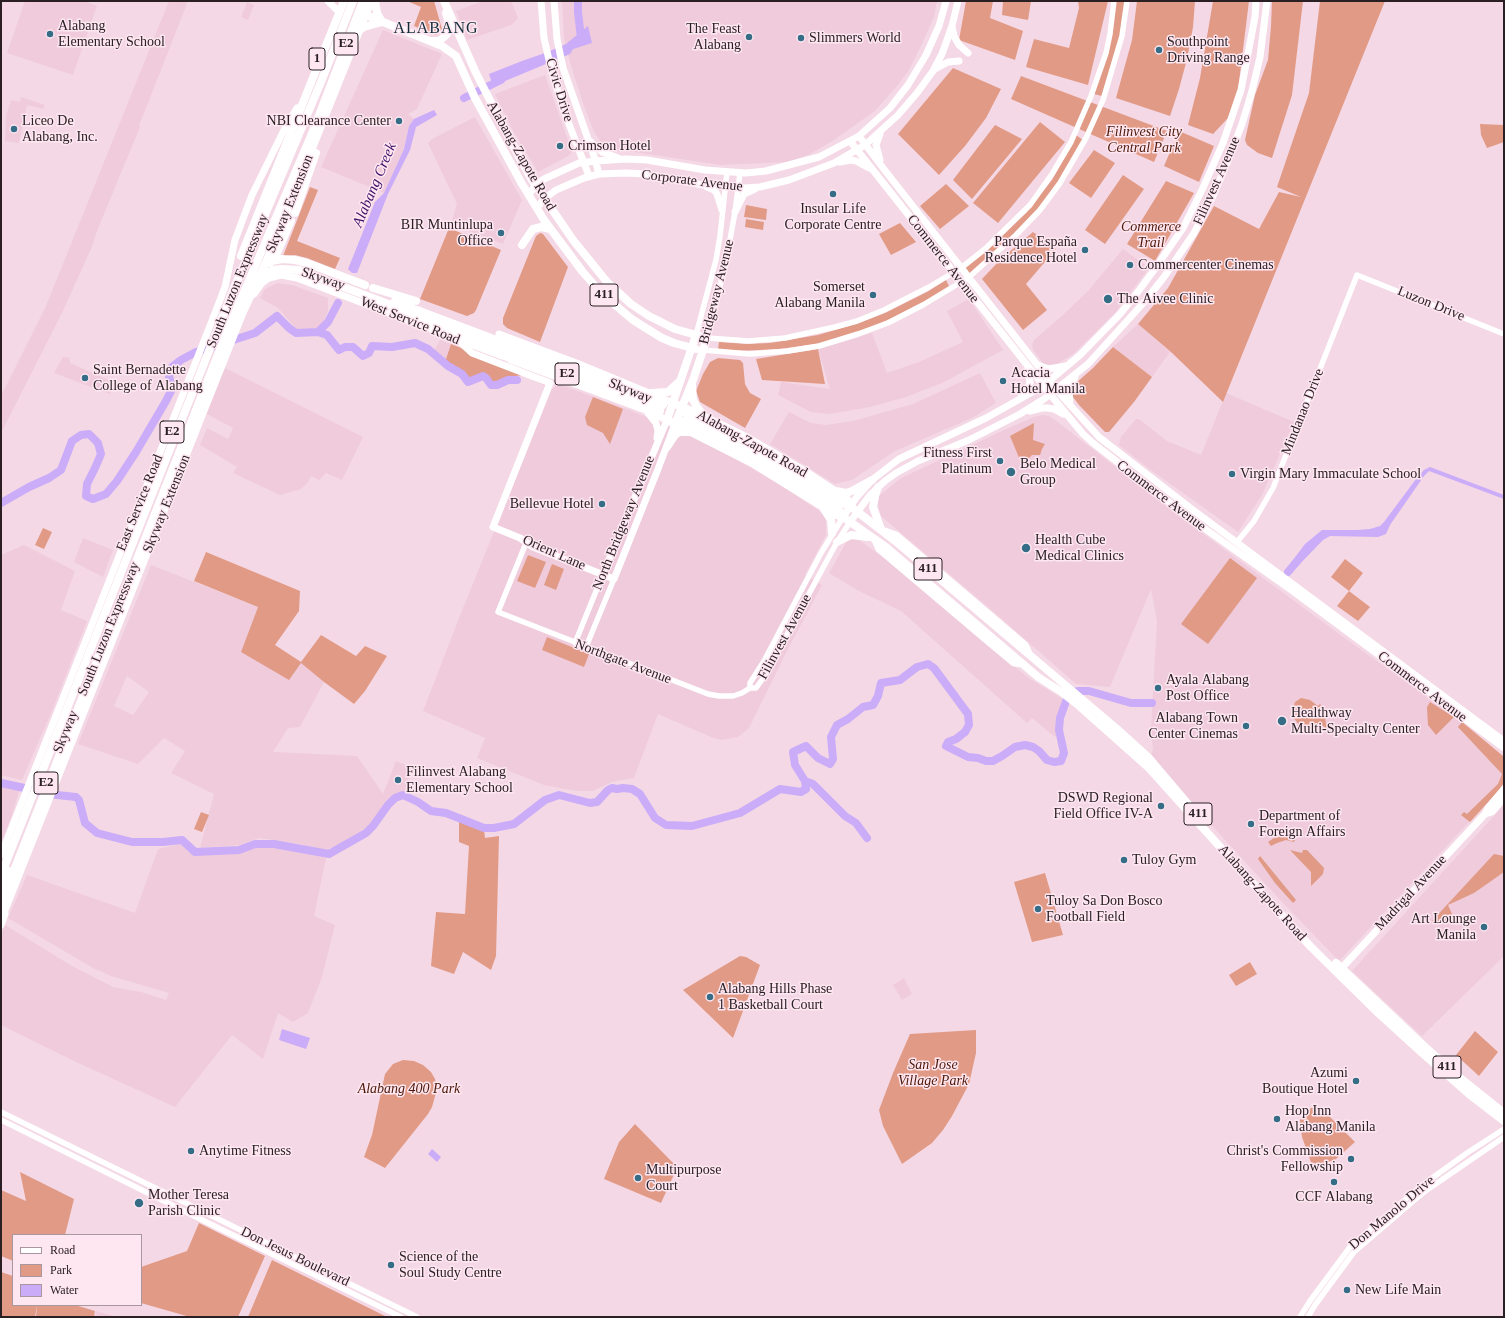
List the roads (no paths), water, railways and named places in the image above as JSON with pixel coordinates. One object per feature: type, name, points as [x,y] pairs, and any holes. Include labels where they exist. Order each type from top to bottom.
[{"type":"highway","name":"Skyway Extension","points":[[1,862],[344,1]]},
{"type":"highway","points":[[334,81],[330,86],[325,87],[321,85],[318,80],[350,1]]},
{"type":"highway","name":"South Luzon Expressway","points":[[1,875],[31,789],[232,293],[321,82],[353,1]]},
{"type":"highway","name":"1","points":[[334,104],[334,81],[351,40],[364,1]]},
{"type":"highway","name":"South Luzon Expressway","points":[[1,903],[49,793],[226,334],[313,131],[364,1]]},
{"type":"highway","name":"Skyway Extension","points":[[1,919],[242,314],[268,258],[371,1]]},
{"type":"highway","points":[[351,40],[355,33],[364,27],[382,22],[377,13],[376,1]]},
{"type":"highway","points":[[431,41],[439,40],[447,34],[448,20],[443,1]]},
{"type":"highway","name":"Alabang-Zapote Road","points":[[443,1],[480,82],[518,155],[535,185],[572,240],[607,282],[624,298],[662,324],[675,330],[707,338]]},
{"type":"highway","name":"1","points":[[297,108],[338,5]]},
{"type":"highway","name":"411","points":[[361,13],[431,41]]},
{"type":"highway","name":"Alabang-Zapote Road","points":[[431,41],[448,49],[456,56],[475,98],[529,195],[550,229],[582,271],[602,294],[620,310],[646,329],[662,338],[692,349],[703,350]]},
{"type":"highway","points":[[232,293],[242,245],[291,128],[297,108],[311,115],[320,114],[334,104]]},
{"type":"highway","points":[[241,299],[277,253],[293,217],[334,104]]},
{"type":"highway","points":[[522,245],[533,229],[541,226],[550,229]]},
{"type":"highway","points":[[272,261],[282,259],[295,260],[365,285]]},
{"type":"highway","name":"Skyway","points":[[1,886],[225,320],[231,312],[238,294],[255,274],[263,269],[272,266],[291,264],[307,268],[392,303]]},
{"type":"highway","name":"Skyway","points":[[1,896],[215,357],[241,296],[249,285],[265,273],[273,270],[299,270],[414,310],[476,336],[662,408]]},
{"type":"highway","points":[[254,283],[275,273],[282,272],[297,274],[389,309],[414,310]]},
{"type":"highway","points":[[373,288],[414,310]]},
{"type":"highway","name":"E2","points":[[476,336],[492,332],[499,334]]},
{"type":"highway","name":"Bridgeway Avenue","points":[[673,403],[696,335]]},
{"type":"highway","points":[[476,336],[483,347],[515,361]]},
{"type":"highway","name":"Bridgeway Avenue","points":[[682,407],[707,338]]},
{"type":"highway","points":[[650,393],[668,392],[683,377]]},
{"type":"highway","points":[[693,380],[693,400],[706,417]]},
{"type":"highway","name":"Alabang-Zapote Road","points":[[673,403],[706,417],[746,437],[847,499],[850,506],[881,530],[1021,649],[1031,655],[1065,690],[1149,768],[1275,908],[1339,970],[1405,1038],[1469,1094],[1504,1121]]},
{"type":"highway","name":"North Bridgeway Avenue","points":[[667,420],[673,403]]},
{"type":"highway","name":"North Bridgeway Avenue","points":[[675,424],[682,407]]},
{"type":"highway","points":[[843,517],[840,510],[772,467],[685,418],[742,442],[844,504],[850,506]]},
{"type":"highway","name":"Alabang-Zapote Road","points":[[667,420],[754,464],[836,515],[843,517],[886,547],[1038,677],[1065,690]]},
{"type":"highway","points":[[667,447],[675,435],[679,432],[694,433]]},
{"type":"highway","points":[[831,488],[846,493],[859,488],[872,480]]},
{"type":"highway","points":[[878,487],[873,507],[881,530]]},
{"type":"highway","points":[[820,504],[829,514],[832,525],[832,533]]},
{"type":"highway","points":[[837,542],[851,534],[866,536],[875,540]]},
{"type":"highway","name":"Alabang-Zapote Road","points":[[1339,970],[1465,1082],[1504,1113]]},
{"type":"main road","points":[[329,1],[338,5]]},
{"type":"main road","name":"Civic Drive","points":[[541,1],[546,46],[552,74],[589,176]]},
{"type":"main road","name":"Civic Drive","points":[[554,1],[557,40],[563,68],[588,137],[599,174]]},
{"type":"main road","name":"Corporate Avenue","points":[[535,185],[565,169],[596,161],[626,159],[646,160],[740,173],[766,171],[820,157],[859,136],[890,108],[917,72],[933,40],[946,1]]},
{"type":"main road","name":"Corporate Avenue","points":[[537,208],[544,198],[561,188],[589,176],[599,174],[646,174],[703,185],[738,188],[760,187],[789,180],[834,163],[866,145],[898,115],[918,93],[933,71],[942,54],[952,26],[958,1]]},
{"type":"main road","name":"Filinvest Avenue","points":[[843,517],[850,506],[872,480],[899,459],[964,429],[1017,402],[1043,386],[1072,363],[1120,314],[1154,270],[1183,228],[1223,143],[1241,90],[1256,1]]},
{"type":"main road","name":"Filinvest Avenue","points":[[850,522],[878,487],[896,473],[918,461],[969,440],[1020,414],[1057,390],[1088,364],[1129,320],[1164,277],[1194,233],[1213,196],[1234,147],[1250,97],[1260,57],[1267,1]]},
{"type":"main road","points":[[952,26],[956,40],[962,49],[968,53]]},
{"type":"main road","points":[[933,71],[948,62],[959,61]]},
{"type":"main road","name":"East Service Road","points":[[1,855],[31,789],[204,342],[224,287],[235,240],[252,195],[286,126],[297,108]]},
{"type":"main road","points":[[881,131],[876,146],[883,168]]},
{"type":"main road","name":"Commerce Avenue","points":[[859,136],[968,278],[1057,390],[1089,427],[1104,441],[1176,497],[1502,745]]},
{"type":"main road","points":[[588,137],[602,152],[610,156],[626,159]]},
{"type":"main road","name":"Commerce Avenue","points":[[850,141],[1043,386],[1083,434],[1098,448],[1172,504],[1502,745]]},
{"type":"main road","points":[[565,169],[576,157],[577,146]]},
{"type":"main road","points":[[834,163],[851,160],[856,161],[864,164],[876,174]]},
{"type":"main road","points":[[529,195],[535,185]]},
{"type":"main road","points":[[703,185],[714,190],[717,194],[722,210]]},
{"type":"main road","points":[[735,212],[744,194],[750,190],[760,187]]},
{"type":"main road","name":"West Service Road","points":[[1,925],[49,793],[237,328],[247,306],[262,283],[275,276],[289,276],[321,286],[458,340],[645,410],[667,420]]},
{"type":"main road","name":"Alabang-Zapote Road","points":[[499,334],[673,403]]},
{"type":"main road","points":[[458,340],[472,353],[550,383]]},
{"type":"main road","points":[[1038,366],[1048,369],[1056,369],[1072,363]]},
{"type":"main road","points":[[1017,402],[1030,383],[1028,367]]},
{"type":"main road","points":[[1072,407],[1069,400],[1070,391],[1072,382],[1077,374]]},
{"type":"main road","name":"Orient Lane","points":[[550,383],[493,527],[520,538],[532,547],[614,579]]},
{"type":"main road","points":[[1020,414],[1042,408],[1048,408],[1054,409],[1070,419]]},
{"type":"main road","points":[[645,410],[654,419],[656,424],[658,431],[657,441]]},
{"type":"main road","name":"North Bridgeway Avenue","points":[[603,574],[667,420]]},
{"type":"main road","name":"North Bridgeway Avenue","points":[[614,579],[675,424]]},
{"type":"main road","points":[[964,429],[969,440]]},
{"type":"main road","points":[[1172,504],[1176,497]]},
{"type":"main road","name":"Alabang-Zapote Road","points":[[881,530],[896,535],[1025,645],[1031,655]]},
{"type":"main road","points":[[1502,745],[1504,753]]},
{"type":"main road","name":"Madrigal Avenue","points":[[1339,970],[1485,814],[1488,808],[1504,789]]},
{"type":"main road","name":"Madrigal Avenue","points":[[1485,814],[1492,812],[1504,798]]},
{"type":"street","points":[[707,338],[749,341],[769,340],[816,332],[857,321],[884,310],[929,288],[961,268],[985,249],[1030,205],[1052,174],[1075,133],[1098,77],[1110,34],[1114,1]]},
{"type":"street","points":[[703,350],[750,354],[788,351],[819,346],[888,323],[923,305],[968,278],[1016,235],[1040,210],[1060,183],[1086,138],[1103,100],[1122,36],[1127,1]]},
{"type":"street","name":"Bridgeway Avenue","points":[[696,335],[716,260],[727,172]]},
{"type":"street","name":"Bridgeway Avenue","points":[[707,338],[726,262],[740,173]]},
{"type":"street","name":"Luzon Drive","points":[[1357,276],[1504,334]]},
{"type":"street","name":"Mindanao Drive","points":[[1237,542],[1254,521],[1273,488],[1357,276]]},
{"type":"street","points":[[550,383],[553,375]]},
{"type":"street","name":"Filinvest Avenue","points":[[843,517],[832,533],[764,661],[750,683],[750,688],[756,688],[768,671],[837,542],[850,522]]},
{"type":"street","name":"Northgate Avenue","points":[[526,543],[498,612],[708,694],[733,696],[750,688]]},
{"type":"street","name":"North Bridgeway Avenue","points":[[575,643],[603,574]]},
{"type":"street","name":"North Bridgeway Avenue","points":[[586,647],[614,579]]},
{"type":"street","name":"Don Jesus Boulevard","points":[[1,1112],[417,1317]]},
{"type":"street","name":"Don Jesus Boulevard","points":[[1,1120],[401,1317]]},
{"type":"street","points":[[25,1132],[28,1126]]},
{"type":"street","name":"Don Manolo Drive","points":[[1300,1317],[1354,1252],[1413,1197],[1467,1154],[1504,1129]]},
{"type":"street","name":"Don Manolo Drive","points":[[1413,1197],[1504,1137]]},
{"type":"street","points":[[251,1244],[254,1237]]},
{"type":"street","points":[[368,1301],[372,1295]]},
{"type":"street","name":"Don Manolo Drive","points":[[1308,1317],[1312,1303]]},
{"type":"water","points":[[588,26],[592,43],[573,49],[570,54],[493,86],[489,74],[566,44]]},
{"type":"water","points":[[434,110],[437,115],[416,127],[410,150],[388,194],[357,273],[352,273],[348,269],[375,202],[384,193],[404,149],[409,126],[414,119]]},
{"type":"water","points":[[1430,467],[1504,495],[1504,499],[1429,471],[1390,525],[1386,534],[1378,537],[1330,536],[1323,540],[1296,568],[1290,564],[1305,544],[1322,530],[1357,530],[1370,529],[1380,526],[1419,475]]},
{"type":"water","points":[[282,1029],[310,1038],[306,1049],[279,1040]]},
{"type":"water","points":[[432,1149],[441,1157],[437,1162],[428,1154]]},
{"type":"waterway","name":"Alabang Creek","points":[[578,1],[581,38],[579,41]]},
{"type":"waterway","name":"Alabang Creek","points":[[464,98],[501,80]]},
{"type":"waterway","name":"Alabang Creek","points":[[318,332],[328,322],[338,303]]},
{"type":"waterway","points":[[1,503],[29,487],[49,478],[61,470],[72,441],[81,435],[89,434],[98,443],[101,454],[87,484],[86,496],[93,499],[106,494],[117,481],[136,452],[166,401],[173,387],[169,377],[172,367],[196,352],[255,333],[277,316],[296,333],[318,332],[327,335],[339,350],[345,347],[353,347],[363,356],[369,353],[372,346],[392,347],[415,343],[428,349],[448,366],[462,374],[468,382],[483,376],[491,385],[497,385],[508,380],[517,380]]},
{"type":"waterway","points":[[1288,572],[1299,559]]},
{"type":"waterway","points":[[1,783],[57,795],[76,797],[79,800],[85,823],[97,833],[132,842],[163,842],[182,840],[195,852],[239,850],[255,844],[274,844],[329,854],[366,833],[388,805],[395,798],[403,795],[418,802],[431,811],[446,813],[484,828],[494,828],[514,824],[545,800],[559,795],[590,803],[597,802],[608,790],[612,788],[632,789],[640,794],[655,818],[666,825],[692,826],[740,813],[780,789],[801,792],[806,789],[805,781],[795,765],[793,752],[806,746],[818,758],[830,764],[833,759],[831,737],[837,725],[848,719],[863,707],[873,705],[878,696],[881,683],[900,680],[917,667],[928,664],[934,668],[968,714],[969,725],[965,732],[956,739],[948,742],[946,746],[968,757],[986,761],[993,761],[1015,747],[1025,745],[1033,747],[1039,751],[1047,760],[1054,762],[1061,761],[1064,753],[1059,730],[1060,718],[1069,693],[1089,691],[1131,703],[1152,703]]},
{"type":"waterway","points":[[805,781],[813,784],[845,816],[856,823],[867,838]]},
{"type":"place","name":"Alabang Elementary School","points":[[50,34]]},
{"type":"place","name":"The Feast Alabang","points":[[749,37]]},
{"type":"place","name":"Slimmers World","points":[[801,38]]},
{"type":"place","name":"Southpoint Driving Range","points":[[1159,50]]},
{"type":"place","name":"NBI Clearance Center","points":[[399,121]]},
{"type":"place","name":"Liceo De Alabang, Inc.","points":[[14,129]]},
{"type":"place","name":"Crimson Hotel","points":[[560,146]]},
{"type":"place","name":"Insular Life Corporate Centre","points":[[833,194]]},
{"type":"place","name":"BIR Muntinlupa Office","points":[[501,233]]},
{"type":"place","name":"Parque España Residence Hotel","points":[[1085,250]]},
{"type":"place","name":"Commercenter Cinemas","points":[[1130,265]]},
{"type":"place","name":"Somerset Alabang Manila","points":[[873,295]]},
{"type":"place","name":"The Aivee Clinic","points":[[1108,299]]},
{"type":"place","name":"Saint Bernadette College of Alabang","points":[[85,378]]},
{"type":"place","name":"Acacia Hotel Manila","points":[[1003,381]]},
{"type":"place","name":"Fitness First Platinum","points":[[1000,461]]},
{"type":"place","name":"Belo Medical Group","points":[[1011,472]]},
{"type":"place","name":"Virgin Mary Immaculate School","points":[[1232,474]]},
{"type":"place","name":"Bellevue Hotel","points":[[602,504]]},
{"type":"place","name":"Health Cube Medical Clinics","points":[[1026,548]]},
{"type":"place","name":"Ayala Alabang Post Office","points":[[1158,688]]},
{"type":"place","name":"Healthway Multi-Specialty Center","points":[[1282,721]]},
{"type":"place","name":"Alabang Town Center Cinemas","points":[[1246,726]]},
{"type":"place","name":"Filinvest Alabang Elementary School","points":[[398,780]]},
{"type":"place","name":"DSWD Regional Field Office IV-A","points":[[1161,806]]},
{"type":"place","name":"Department of Foreign Affairs","points":[[1251,824]]},
{"type":"place","name":"Tuloy Gym","points":[[1124,860]]},
{"type":"place","name":"Tuloy Sa Don Bosco Football Field","points":[[1038,909]]},
{"type":"place","name":"Art Lounge Manila","points":[[1484,927]]},
{"type":"place","name":"Alabang Hills Phase 1 Basketball Court","points":[[710,997]]},
{"type":"place","name":"Azumi Boutique Hotel","points":[[1356,1081]]},
{"type":"place","name":"Hop Inn Alabang Manila","points":[[1277,1119]]},
{"type":"place","name":"Anytime Fitness","points":[[191,1151]]},
{"type":"place","name":"Christ's Commission Fellowship","points":[[1351,1159]]},
{"type":"place","name":"Multipurpose Court","points":[[638,1178]]},
{"type":"place","name":"CCF Alabang","points":[[1334,1182]]},
{"type":"place","name":"Mother Teresa Parish Clinic","points":[[139,1203]]},
{"type":"place","name":"Science of the Soul Study Centre","points":[[391,1265]]},
{"type":"place","name":"New Life Main","points":[[1347,1290]]},
{"type":"district","name":"ALABANG","points":[[436,29]]},
{"type":"park label","name":"Filinvest City Central Park","points":[[1144,140]]},
{"type":"park label","name":"Commerce Trail","points":[[1151,236]]},
{"type":"park label","name":"San Jose Village Park","points":[[933,1074]]},
{"type":"park label","name":"Alabang 400 Park","points":[[409,1089]]}]
